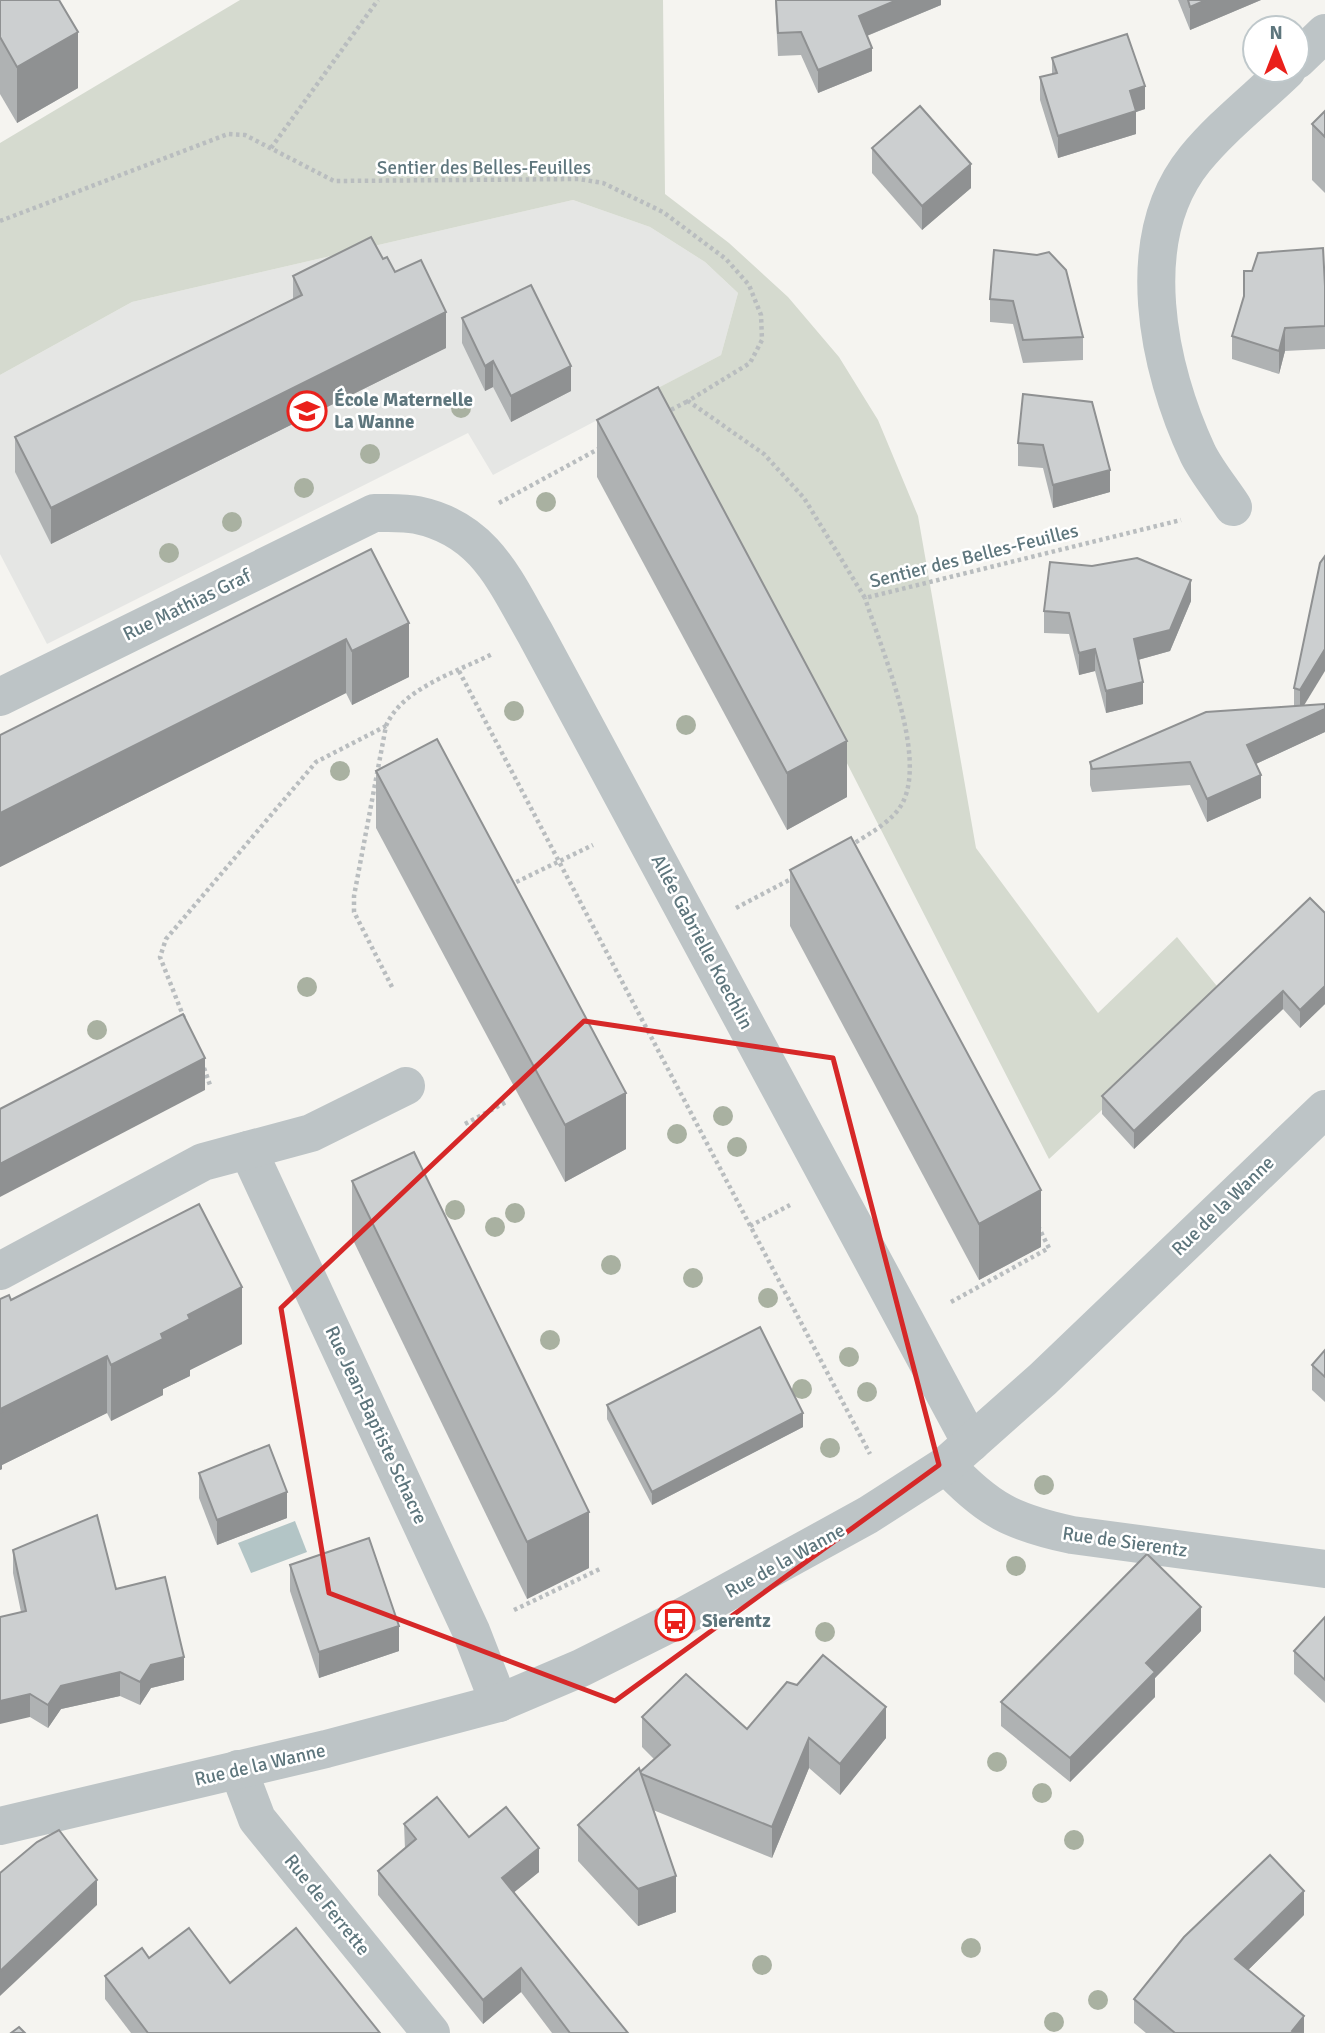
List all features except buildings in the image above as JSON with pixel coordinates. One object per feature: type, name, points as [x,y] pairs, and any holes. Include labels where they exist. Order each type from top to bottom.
[{"type":"street","points":[[1311,46],[1325,33]]},
{"type":"street","points":[[1233,507],[1199,456],[1170,382],[1155,297],[1164,215],[1194,160],[1273,84]]},
{"type":"street","name":"Rue Mathias Graf","points":[[0,697],[374,513]]},
{"type":"street","name":"Allée Gabrielle Koechlin","points":[[374,513],[417,515],[453,527],[490,555],[958,1454]]},
{"type":"street","points":[[0,1271],[203,1162],[311,1133],[406,1086]]},
{"type":"street","name":"Rue de la Wanne","points":[[0,1826],[499,1703],[582,1668],[675,1621],[868,1515],[958,1454],[1043,1379],[1325,1108]]},
{"type":"street","name":"Rue Jean-Baptiste Schacre","points":[[248,1150],[471,1631],[499,1703]]},
{"type":"street","name":"Rue de Sierentz","points":[[958,1454],[985,1504],[1010,1518],[1039,1528],[1072,1535],[1325,1569]]},
{"type":"street","name":"Rue de Ferrette","points":[[239,1769],[257,1819],[431,2033]]},
{"type":"path","points":[[271,148],[378,0]]},
{"type":"path","name":"Sentier des Belles-Feuilles","points":[[0,221],[228,134],[245,135],[334,181],[579,179],[603,183],[663,212],[726,259],[749,285],[761,315],[762,341],[750,363],[688,401],[764,454],[804,498],[865,598],[1233,507]]},
{"type":"path","points":[[653,420],[688,401]]},
{"type":"path","points":[[489,508],[606,445]]},
{"type":"path","points":[[839,854],[887,821],[903,803],[911,775],[909,746],[901,713],[865,598]]},
{"type":"path","points":[[392,987],[354,912],[354,896],[386,726],[391,714],[403,701],[495,653]]},
{"type":"path","points":[[459,671],[873,1459]]},
{"type":"path","points":[[185,1021],[160,957],[166,939],[316,762],[386,726]]},
{"type":"path","points":[[503,889],[605,839]]},
{"type":"path","points":[[735,909],[804,872]]},
{"type":"path","points":[[200,1059],[210,1085]]},
{"type":"path","points":[[465,1124],[508,1101]]},
{"type":"path","points":[[750,1226],[798,1201]]},
{"type":"path","points":[[946,1304],[1049,1248],[1036,1223]]},
{"type":"path","points":[[507,1614],[602,1569]]},
{"type":"highlighted area","points":[[584,1021],[833,1058],[939,1465],[615,1701],[329,1593],[281,1308]]},
{"type":"shaded area","points":[[240,0],[663,0],[665,194],[729,243],[788,297],[839,357],[878,420],[918,516],[976,848],[1098,1013],[1177,937],[1225,996],[1049,1159],[656,389],[721,355],[738,293],[705,262],[650,227],[573,200],[132,302],[0,375],[0,143]]},
{"type":"shaded area","name":"École Maternelle La Wanne","points":[[573,200],[650,227],[705,262],[738,293],[721,355],[493,475],[468,433],[47,644],[0,554],[0,375],[132,302]]},
{"type":"shaded area","points":[[295,1521],[307,1552],[251,1573],[238,1543]]},
{"type":"place","name":"École Maternelle La Wanne","points":[[307,411]]},
{"type":"place","name":"Sierentz","points":[[675,1621]]}]
